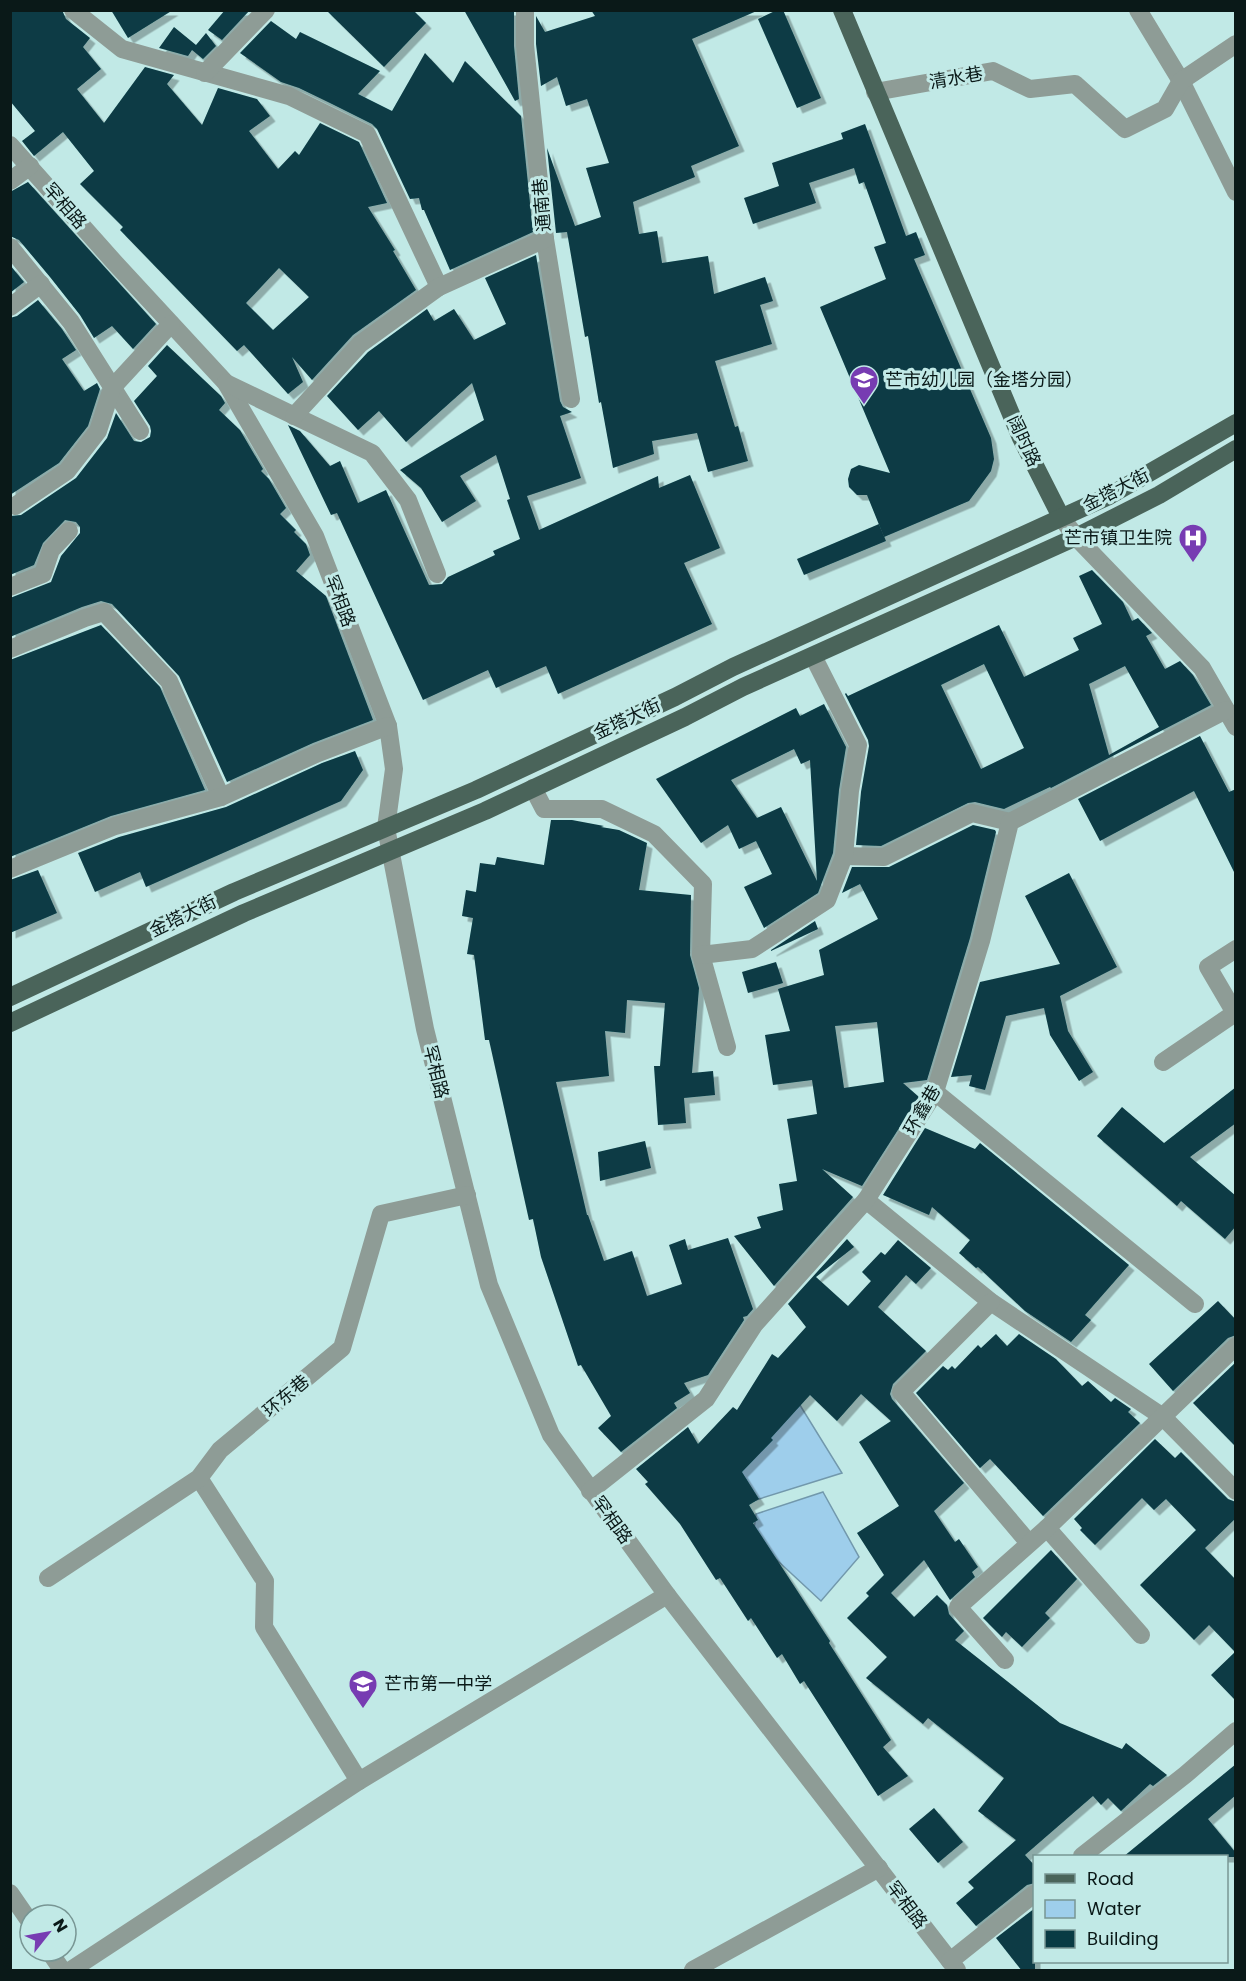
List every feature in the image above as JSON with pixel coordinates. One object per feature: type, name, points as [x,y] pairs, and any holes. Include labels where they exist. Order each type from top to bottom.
[{"type":"main road","name":"阔时路","points":[[843,10],[875,92],[1021,438],[1061,518]]},
{"type":"main road","name":"金塔大街","points":[[10,998],[234,892],[476,790],[675,697],[733,667],[1061,518],[1129,485],[1236,423]]},
{"type":"main road","name":"金塔大街","points":[[10,1023],[244,913],[485,811],[685,717],[743,687],[1076,537],[1159,495],[1236,449]]},
{"type":"street","points":[[73,10],[122,49],[289,96],[367,134],[439,287]]},
{"type":"street","points":[[205,73],[266,10]]},
{"type":"street","name":"通南巷","points":[[525,10],[525,45],[545,239],[571,399]]},
{"type":"street","points":[[1138,10],[1181,81],[1236,192]]},
{"type":"street","name":"清水巷","points":[[875,92],[993,71],[1030,89],[1075,84],[1125,129],[1165,109],[1181,81],[1236,44]]},
{"type":"street","name":"罕相路","points":[[10,145],[226,383],[315,536],[388,726],[394,769],[386,828],[425,1029],[489,1285],[551,1436],[667,1595],[953,1966]]},
{"type":"street","points":[[10,181],[30,166]]},
{"type":"street","points":[[294,416],[360,344],[439,287],[545,239]]},
{"type":"street","points":[[10,247],[71,322],[140,431]]},
{"type":"street","points":[[10,307],[41,284]]},
{"type":"street","points":[[15,506],[67,471],[98,431],[112,388],[171,324]]},
{"type":"street","points":[[226,383],[372,453],[408,500],[437,574]]},
{"type":"street","name":"阔时路","points":[[1061,518],[1076,537],[1202,669],[1236,727]]},
{"type":"street","points":[[10,587],[43,574],[51,550],[69,531]]},
{"type":"street","points":[[10,649],[104,612],[169,681],[220,797]]},
{"type":"street","points":[[700,955],[752,949],[827,900],[844,856],[850,791],[858,745],[813,656]]},
{"type":"street","points":[[844,856],[884,857],[972,813],[1010,822],[1226,710]]},
{"type":"street","points":[[10,869],[116,826],[220,797],[318,753],[388,726]]},
{"type":"street","points":[[533,788],[544,809],[602,809],[654,834],[703,884],[700,955],[727,1047]]},
{"type":"street","name":"环鑫巷","points":[[590,1491],[706,1399],[754,1325],[866,1200],[935,1092],[981,941],[1010,822]]},
{"type":"street","points":[[1163,1062],[1235,1013],[1208,967],[1234,953]]},
{"type":"street","points":[[935,1092],[1195,1304]]},
{"type":"street","name":"环东巷","points":[[48,1578],[199,1478],[220,1450],[342,1348],[381,1214],[467,1195]]},
{"type":"street","points":[[866,1200],[991,1302],[1163,1417],[1236,1491]]},
{"type":"street","points":[[991,1302],[901,1392],[1029,1544]]},
{"type":"street","points":[[1005,1660],[958,1607],[1047,1528],[1236,1346]]},
{"type":"street","points":[[199,1478],[265,1581],[264,1627],[359,1781]]},
{"type":"street","points":[[1047,1528],[1142,1635]]},
{"type":"street","points":[[71,1971],[359,1781],[667,1595]]},
{"type":"street","points":[[1085,1855],[1236,1731]]},
{"type":"street","points":[[693,1971],[879,1868]]},
{"type":"street","points":[[953,1966],[1033,1896]]},
{"type":"water","points":[[790,1389],[842,1473],[743,1504],[731,1472]]},
{"type":"water","points":[[823,1492],[859,1557],[821,1601],[753,1538],[756,1514]]},
{"type":"building","points":[[10,10],[62,10],[66,19],[90,38],[83,47],[101,69],[77,89],[104,123],[145,67],[174,75],[167,84],[202,125],[218,88],[257,99],[270,116],[249,131],[278,169],[295,151],[299,155],[320,123],[359,142],[387,203],[368,207],[395,250],[393,251],[416,290],[353,335],[312,380],[292,357],[303,382],[288,394],[244,345],[237,351],[120,230],[123,227],[80,184],[94,171],[63,132],[34,156],[22,141],[35,131],[10,101]],"holes":[[[279,268],[309,297],[273,330],[246,303]]]},
{"type":"building","points":[[111,10],[173,10],[128,38]]},
{"type":"building","points":[[225,10],[250,10],[222,40],[208,30]]},
{"type":"building","points":[[326,10],[413,10],[426,23],[384,67]]},
{"type":"building","points":[[464,10],[514,10],[514,46],[519,99],[515,101]]},
{"type":"building","points":[[591,10],[759,10],[692,39],[739,146],[691,166],[695,177],[633,202],[639,234],[657,231],[662,263],[708,256],[714,294],[765,277],[773,301],[760,305],[772,344],[715,361],[748,461],[708,472],[697,433],[652,441],[654,454],[613,468],[588,336],[585,337],[567,232],[556,233],[547,148],[575,226],[601,217],[586,168],[609,163],[587,99],[566,106],[557,77],[541,86],[536,44],[536,16],[545,32],[595,16]]},
{"type":"building","points":[[777,10],[783,10],[821,98],[797,108],[758,19]]},
{"type":"building","points":[[271,21],[296,39],[300,32],[380,71],[358,94],[392,111],[425,53],[453,83],[465,61],[521,116],[533,232],[450,270],[424,210],[422,210],[419,198],[410,199],[377,129],[372,124],[332,104],[281,82],[240,53]]},
{"type":"building","points":[[174,27],[196,45],[206,33],[216,46],[203,59],[192,50],[188,56],[159,48]]},
{"type":"building","points":[[865,124],[906,236],[916,232],[925,255],[914,259],[991,438],[994,459],[991,471],[969,501],[884,537],[867,495],[857,495],[849,487],[848,479],[851,469],[859,465],[890,473],[820,307],[886,279],[874,247],[886,243],[864,182],[859,184],[854,168],[809,183],[816,203],[753,224],[744,198],[779,186],[772,163],[843,139],[841,133]]},
{"type":"building","points":[[28,182],[156,324],[133,349],[112,326],[94,338],[80,315],[50,277],[19,240],[10,236],[10,192]]},
{"type":"building","points":[[536,255],[560,401],[563,407],[572,412],[560,416],[581,478],[527,496],[539,530],[658,476],[659,488],[690,475],[720,548],[684,563],[712,624],[558,694],[546,666],[496,688],[488,670],[423,700],[337,513],[331,515],[288,425],[300,431],[330,466],[340,461],[358,503],[386,490],[429,585],[442,584],[448,577],[495,555],[493,551],[520,539],[496,455],[460,476],[476,501],[442,522],[421,488],[400,470],[484,420],[472,383],[406,442],[379,411],[358,430],[327,396],[368,352],[427,309],[434,321],[454,309],[474,340],[506,324],[485,278]]},
{"type":"building","points":[[10,265],[24,282],[10,293]]},
{"type":"building","points":[[38,300],[76,350],[62,359],[84,391],[97,383],[100,389],[88,426],[59,463],[10,495],[10,318],[17,316]]},
{"type":"building","points":[[167,345],[221,396],[225,403],[219,410],[240,430],[263,469],[261,471],[269,479],[286,508],[280,514],[306,544],[310,555],[296,571],[326,596],[373,720],[313,743],[227,782],[179,676],[112,604],[101,601],[82,607],[10,637],[10,598],[51,582],[61,556],[80,533],[80,527],[76,522],[65,520],[43,543],[34,565],[10,575],[10,516],[21,515],[76,478],[107,438],[116,413],[134,441],[141,442],[150,437],[150,426],[134,401],[157,376],[148,366]]},
{"type":"building","points":[[879,524],[886,541],[804,575],[797,559]]},
{"type":"building","points":[[1092,570],[1123,602],[1132,621],[1138,618],[1152,633],[1146,636],[1165,669],[1180,661],[1193,675],[1211,705],[1051,788],[1004,809],[975,802],[968,803],[881,846],[856,845],[861,792],[869,746],[845,694],[848,696],[999,625],[1024,677],[1079,650],[1073,638],[1102,624],[1079,576]],"holes":[[[984,664],[1024,748],[981,769],[941,685]],[[1125,666],[1159,727],[1109,755],[1089,684]]]},
{"type":"building","points":[[101,625],[160,687],[205,790],[111,816],[10,857],[10,660]]},
{"type":"building","points":[[824,704],[846,747],[833,853],[818,893],[764,928],[744,887],[772,874],[756,841],[739,849],[728,825],[701,843],[656,779],[796,708],[800,716]],"holes":[[[794,749],[801,764],[810,760],[817,881],[781,807],[757,818],[731,780]]]},
{"type":"building","points":[[1200,736],[1229,792],[1236,789],[1236,876],[1194,791],[1100,841],[1078,799]]},
{"type":"building","points":[[355,751],[363,770],[341,801],[146,887],[140,872],[95,892],[78,853],[119,837],[226,807],[322,763]]},
{"type":"building","points":[[551,820],[572,820],[604,826],[601,827],[619,830],[647,843],[639,890],[691,895],[690,955],[699,988],[692,1073],[713,1071],[715,1095],[684,1098],[686,1123],[658,1125],[654,1066],[660,1066],[665,1003],[627,1000],[625,1033],[605,1031],[609,1076],[556,1082],[587,1215],[604,1261],[632,1251],[647,1296],[682,1284],[669,1245],[685,1239],[688,1250],[728,1238],[753,1309],[743,1317],[744,1320],[708,1375],[684,1383],[690,1393],[674,1403],[677,1408],[621,1452],[598,1428],[611,1416],[581,1365],[578,1366],[541,1257],[533,1219],[529,1220],[489,1040],[485,1040],[474,955],[467,954],[473,918],[462,916],[466,890],[476,892],[480,863],[495,865],[497,857],[544,865]]},
{"type":"building","points":[[973,825],[996,832],[970,938],[927,1080],[903,1083],[919,1097],[862,1186],[822,1169],[853,1197],[774,1286],[734,1236],[761,1228],[757,1217],[783,1210],[779,1184],[797,1181],[787,1119],[817,1114],[812,1080],[773,1085],[765,1035],[790,1031],[778,989],[824,975],[819,950],[878,919],[860,884],[842,893],[852,867],[889,867]],"holes":[[[877,1022],[884,1082],[844,1088],[835,1026]]]},
{"type":"building","points":[[38,870],[57,913],[10,933],[10,880]]},
{"type":"building","points":[[1069,873],[1117,967],[1060,996],[1068,1031],[1093,1072],[1079,1081],[1050,1035],[1044,1008],[1006,1016],[985,1090],[969,1086],[972,1075],[951,1077],[980,982],[1060,964],[1025,896]]},
{"type":"building","points":[[815,921],[818,929],[771,951],[771,950]]},
{"type":"building","points":[[776,962],[783,983],[748,993],[742,972]]},
{"type":"building","points":[[1236,1087],[1236,1123],[1190,1157],[1236,1196],[1236,1226],[1225,1239],[1181,1201],[1177,1206],[1097,1136],[1122,1107],[1164,1143]]},
{"type":"building","points":[[925,1128],[975,1149],[980,1143],[1129,1265],[1085,1315],[1091,1320],[1071,1342],[1025,1311],[978,1267],[976,1268],[959,1253],[970,1240],[932,1207],[929,1215],[883,1195]]},
{"type":"building","points":[[645,1141],[651,1168],[600,1181],[598,1152]]},
{"type":"building","points":[[847,1239],[854,1247],[816,1277],[848,1306],[871,1281],[862,1272],[881,1252],[885,1255],[898,1240],[931,1268],[916,1284],[906,1275],[878,1307],[926,1351],[893,1384],[890,1394],[964,1483],[934,1511],[955,1542],[959,1539],[978,1567],[972,1572],[975,1577],[950,1600],[924,1560],[891,1593],[914,1617],[937,1595],[947,1605],[949,1614],[964,1631],[955,1640],[1060,1723],[1122,1749],[1126,1743],[1167,1775],[1153,1786],[1150,1784],[1121,1811],[1108,1798],[1101,1805],[1093,1796],[1025,1855],[1033,1864],[1033,1884],[1027,1885],[976,1926],[956,1903],[974,1888],[968,1882],[1016,1840],[978,1811],[1004,1778],[928,1718],[923,1724],[866,1678],[887,1657],[847,1618],[869,1596],[866,1593],[884,1575],[857,1533],[899,1506],[859,1442],[891,1421],[861,1394],[837,1421],[810,1395],[771,1438],[773,1440],[742,1472],[759,1499],[749,1505],[758,1520],[753,1523],[891,1740],[883,1747],[908,1776],[878,1796],[804,1681],[800,1684],[782,1654],[777,1658],[751,1618],[748,1621],[720,1578],[716,1580],[680,1524],[645,1484],[648,1482],[636,1469],[688,1427],[698,1444],[733,1407],[737,1410],[772,1354],[778,1358],[806,1327],[788,1304]]},
{"type":"building","points":[[1218,1301],[1236,1320],[1236,1335],[1228,1338],[1173,1391],[1149,1364]]},
{"type":"building","points":[[996,1334],[1007,1346],[1019,1334],[1056,1359],[1082,1386],[1088,1381],[1111,1402],[1115,1398],[1131,1409],[1128,1412],[1140,1423],[1043,1516],[990,1459],[980,1468],[916,1393],[943,1366],[948,1370],[952,1366],[955,1369],[978,1345],[981,1348]]},
{"type":"building","points":[[1236,1362],[1236,1447],[1193,1403]]},
{"type":"building","points":[[1155,1439],[1175,1458],[1181,1452],[1228,1499],[1236,1502],[1236,1518],[1205,1548],[1236,1580],[1236,1701],[1211,1675],[1235,1652],[1209,1625],[1194,1640],[1140,1585],[1196,1530],[1166,1499],[1154,1510],[1142,1498],[1095,1545],[1080,1530],[1082,1528],[1074,1519]]},
{"type":"building","points":[[1051,1550],[1077,1579],[1045,1613],[1050,1618],[1022,1647],[1006,1632],[1002,1637],[983,1618]]},
{"type":"building","points":[[1236,1764],[1236,1795],[1208,1819],[1236,1853],[1236,1857],[1228,1857],[1228,1855],[1125,1855]]},
{"type":"building","points":[[934,1808],[963,1842],[938,1863],[909,1829]]},
{"type":"building","points":[[1033,1910],[1035,1971],[1022,1971],[996,1938]]},
{"type":"place","name":"芒市幼儿园（金塔分园）","points":[[864,406]]},
{"type":"place","name":"芒市镇卫生院","points":[[1193,564]]},
{"type":"place","name":"芒市第一中学","points":[[363,1710]]}]
